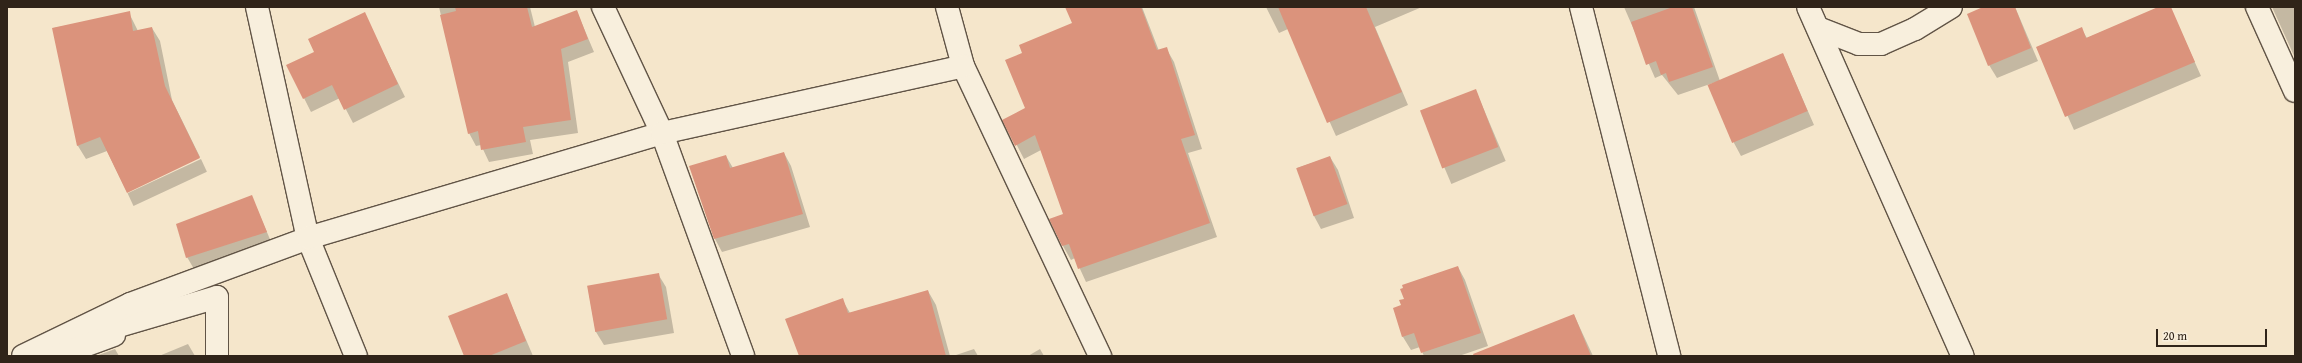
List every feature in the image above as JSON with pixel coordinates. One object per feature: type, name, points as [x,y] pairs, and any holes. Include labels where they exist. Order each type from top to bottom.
[{"type":"street","points":[[257,7],[308,238],[356,356]]},
{"type":"street","points":[[604,7],[662,133],[743,356]]},
{"type":"street","points":[[948,7],[962,66],[1100,356]]},
{"type":"street","points":[[1581,7],[1669,356]]},
{"type":"street","points":[[1808,7],[1963,356]]},
{"type":"street","points":[[1818,28],[1859,44],[1881,44],[1915,29],[1951,7]]},
{"type":"street","points":[[2257,7],[2295,91]]},
{"type":"street","points":[[27,354],[130,304],[308,238],[662,133],[962,66]]},
{"type":"street","points":[[27,354],[217,297]]},
{"type":"street","points":[[56,356],[217,297]]},
{"type":"street","points":[[217,297],[217,356]]},
{"type":"building","points":[[455,7],[527,7],[532,27],[577,10],[588,39],[561,49],[571,120],[523,127],[526,142],[481,150],[478,131],[468,134],[440,15],[456,11]]},
{"type":"building","points":[[1065,7],[1141,7],[1157,50],[1167,47],[1195,135],[1181,139],[1210,223],[1078,269],[1069,244],[1062,246],[1049,219],[1063,214],[1035,135],[1015,146],[1002,120],[1025,108],[1005,60],[1022,53],[1019,45],[1072,23]]},
{"type":"building","points":[[1278,7],[1366,7],[1402,92],[1327,123]]},
{"type":"building","points":[[1673,7],[1692,7],[1713,67],[1669,82],[1666,73],[1661,75],[1656,61],[1646,65],[1631,22]]},
{"type":"building","points":[[1983,7],[2015,7],[2031,48],[1988,66],[1967,14]]},
{"type":"building","points":[[2158,7],[2171,7],[2195,62],[2065,117],[2036,47],[2082,27],[2086,38]]},
{"type":"building","points":[[130,11],[133,31],[152,27],[165,86],[200,158],[127,193],[100,137],[77,146],[52,28]]},
{"type":"building","points":[[365,12],[398,84],[344,110],[332,85],[303,99],[286,65],[314,52],[308,39]]},
{"type":"building","points":[[1783,53],[1808,111],[1732,143],[1708,85]]},
{"type":"building","points":[[1476,89],[1498,147],[1442,168],[1420,111]]},
{"type":"building","points":[[784,152],[803,214],[714,239],[689,166],[726,155],[730,168]]},
{"type":"building","points":[[1330,156],[1347,204],[1314,216],[1296,168]]},
{"type":"building","points":[[252,195],[267,232],[186,258],[176,224]]},
{"type":"building","points":[[1458,266],[1481,333],[1421,353],[1414,333],[1402,337],[1393,308],[1401,305],[1399,300],[1404,299],[1400,289],[1403,288],[1402,285]]},
{"type":"building","points":[[659,273],[667,319],[595,332],[587,286]]},
{"type":"building","points":[[928,290],[946,356],[799,356],[785,319],[843,298],[848,313]]},
{"type":"building","points":[[507,293],[526,341],[489,356],[464,356],[448,316]]},
{"type":"building","points":[[1574,314],[1591,356],[1474,356],[1473,354]]}]
